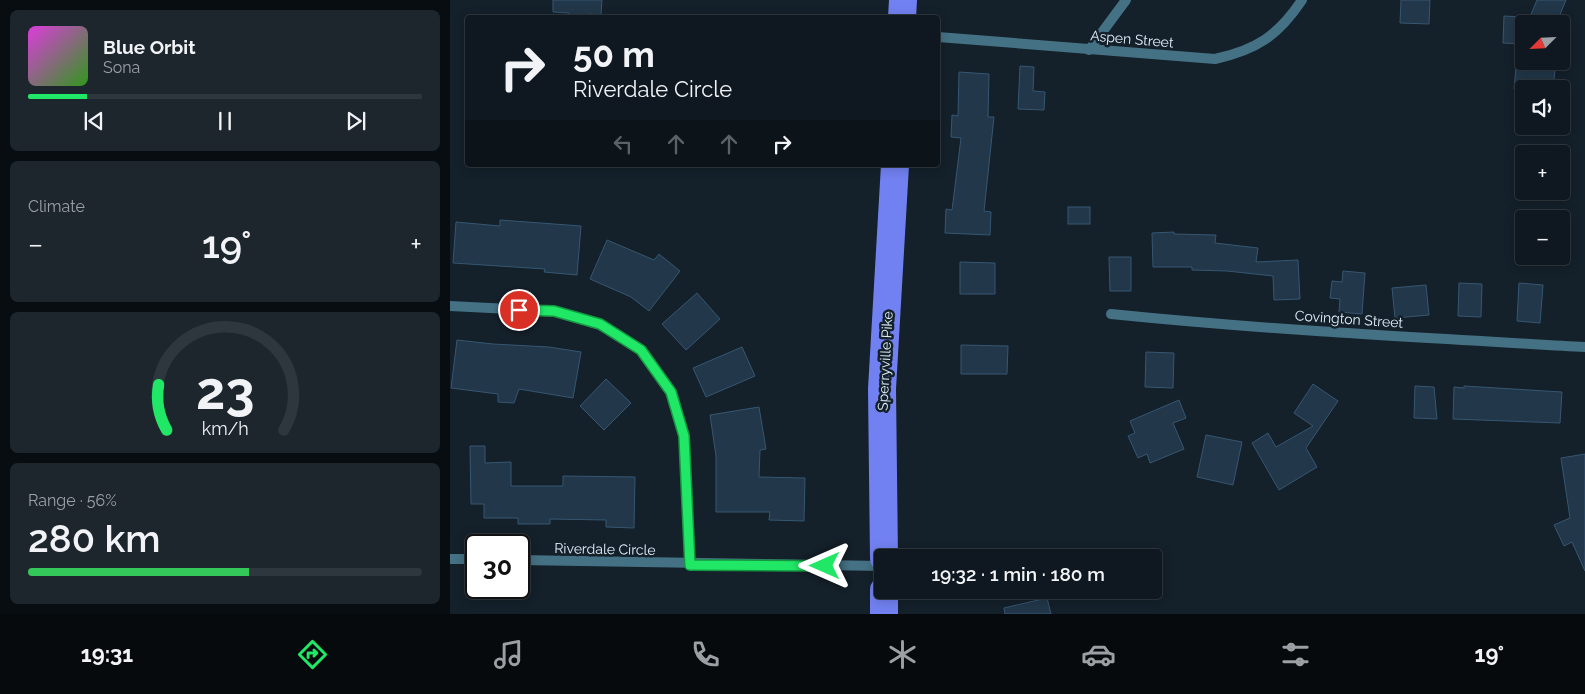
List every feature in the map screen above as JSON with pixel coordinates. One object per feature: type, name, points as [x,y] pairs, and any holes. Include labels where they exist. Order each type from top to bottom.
[{"type":"main road","points":[[902,15],[903,0]]},
{"type":"main road","name":"Sperryville Pike","points":[[884,549],[882,389],[895,167]]},
{"type":"main road","points":[[884,599],[884,614]]},
{"type":"street","points":[[1089,50],[1126,0]]},
{"type":"street","name":"Aspen Street","points":[[940,38],[1215,59],[1237,54],[1257,46],[1276,33],[1302,0]]},
{"type":"street","points":[[450,306],[554,311],[600,324],[641,350],[671,392],[684,436],[690,565]]},
{"type":"street","name":"Covington Street","points":[[1111,314],[1236,327],[1320,330],[1585,347]]},
{"type":"street","points":[[450,559],[465,560]]},
{"type":"street","name":"Riverdale Circle","points":[[530,560],[690,565],[874,566]]},
{"type":"building","points":[[553,0],[602,0],[601,15],[569,15],[569,13],[553,12]]},
{"type":"building","points":[[1401,0],[1430,0],[1429,24],[1400,23]]},
{"type":"building","points":[[1537,0],[1566,0],[1560,15],[1531,15]]},
{"type":"building","points":[[1504,16],[1515,17],[1515,44],[1503,43]]},
{"type":"building","points":[[1020,66],[1034,67],[1033,91],[1045,92],[1044,110],[1018,109]]},
{"type":"building","points":[[1516,70],[1555,70],[1554,80],[1515,80],[1514,89]]},
{"type":"building","points":[[959,72],[989,74],[988,117],[994,117],[984,211],[991,212],[990,235],[945,233],[946,209],[952,210],[961,138],[951,137],[952,115],[958,116]]},
{"type":"building","points":[[1068,207],[1090,207],[1090,224],[1068,224]]},
{"type":"building","points":[[500,220],[581,226],[577,275],[544,272],[545,269],[453,263],[456,222],[500,226]]},
{"type":"building","points":[[1174,232],[1174,234],[1216,235],[1215,243],[1258,248],[1256,262],[1298,260],[1300,299],[1274,300],[1273,276],[1227,271],[1192,270],[1192,267],[1153,267],[1152,233]]},
{"type":"building","points":[[607,240],[654,260],[659,254],[680,271],[649,311],[631,297],[590,279]]},
{"type":"building","points":[[1109,257],[1131,257],[1131,291],[1110,291]]},
{"type":"building","points":[[960,262],[995,263],[995,294],[960,294]]},
{"type":"building","points":[[1343,271],[1365,273],[1362,314],[1339,312],[1340,299],[1330,298],[1332,281],[1342,282]]},
{"type":"building","points":[[1459,283],[1482,284],[1481,317],[1458,316]]},
{"type":"building","points":[[1519,283],[1543,285],[1540,323],[1517,321]]},
{"type":"building","points":[[1426,285],[1429,315],[1395,318],[1392,288]]},
{"type":"building","points":[[697,293],[720,319],[686,350],[662,324]]},
{"type":"building","points":[[457,340],[549,347],[581,352],[573,398],[519,389],[514,403],[498,402],[498,394],[451,388]]},
{"type":"building","points":[[961,345],[1008,346],[1007,374],[961,374]]},
{"type":"building","points":[[742,347],[755,376],[706,397],[693,368]]},
{"type":"building","points":[[1146,352],[1174,353],[1173,388],[1145,387]]},
{"type":"building","points":[[606,379],[631,403],[604,430],[580,406]]},
{"type":"building","points":[[1313,384],[1338,401],[1306,448],[1317,467],[1279,490],[1252,443],[1268,433],[1276,447],[1313,426],[1294,413]]},
{"type":"building","points":[[1415,386],[1434,387],[1437,419],[1414,418]]},
{"type":"building","points":[[1464,386],[1562,392],[1560,423],[1453,419],[1454,387],[1464,388]]},
{"type":"building","points":[[1179,400],[1186,418],[1173,423],[1184,449],[1150,463],[1147,454],[1138,458],[1128,436],[1135,433],[1130,421]]},
{"type":"building","points":[[759,407],[766,449],[760,450],[759,477],[805,478],[804,521],[769,520],[770,512],[716,512],[716,456],[710,415]]},
{"type":"building","points":[[1206,435],[1242,442],[1233,485],[1197,477]]},
{"type":"building","points":[[470,446],[485,446],[485,463],[511,462],[511,486],[563,486],[563,476],[635,477],[634,528],[606,527],[606,520],[550,519],[550,524],[518,524],[518,518],[484,518],[484,504],[471,504]]},
{"type":"building","points":[[1585,454],[1585,571],[1572,542],[1564,546],[1554,525],[1570,518],[1561,458]]},
{"type":"building","points":[[1047,599],[1051,614],[1005,614],[1004,608]]},
{"type":"route","points":[[519,310],[554,311],[600,324],[641,350],[671,392],[684,436],[690,565],[825,566]]}]
